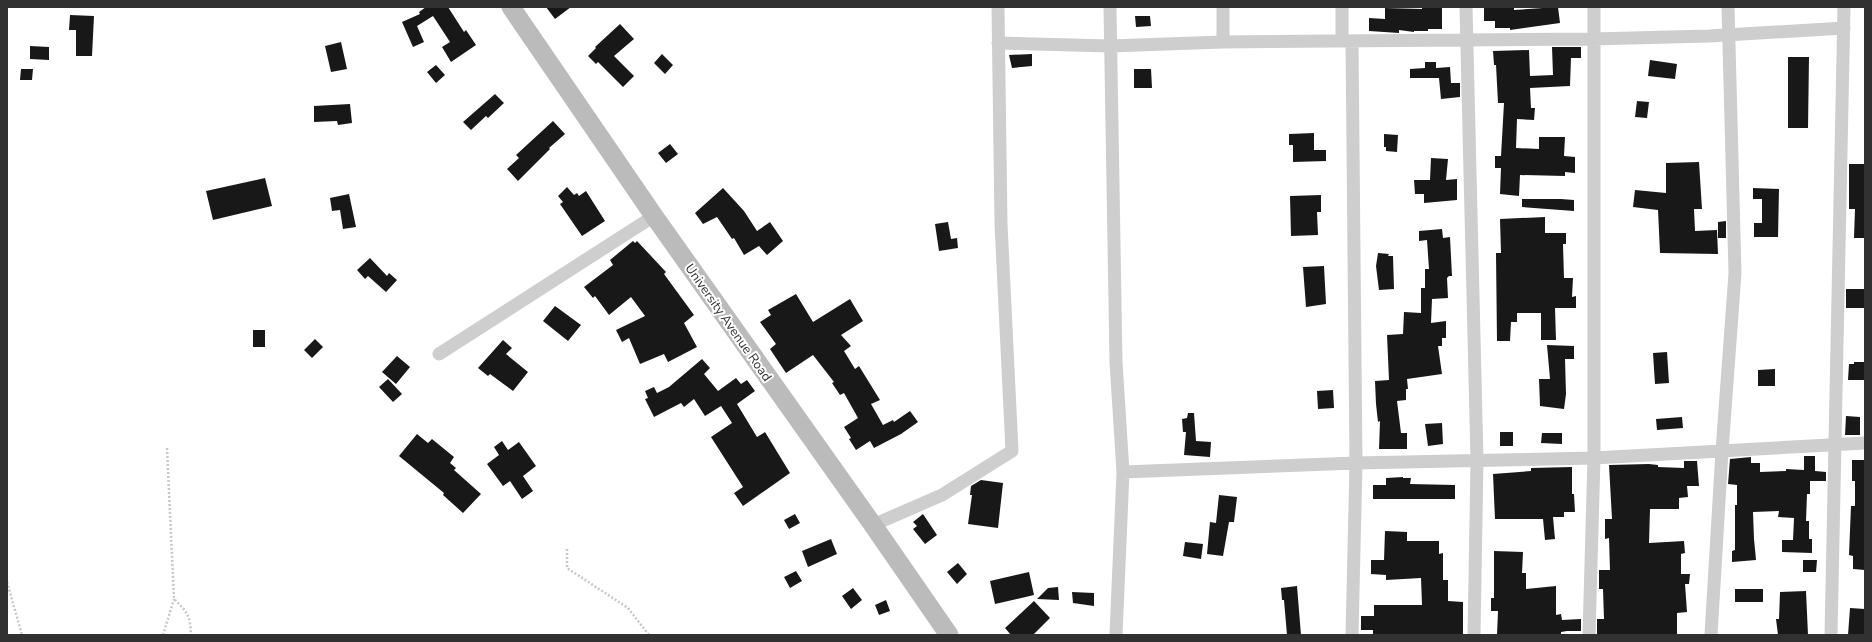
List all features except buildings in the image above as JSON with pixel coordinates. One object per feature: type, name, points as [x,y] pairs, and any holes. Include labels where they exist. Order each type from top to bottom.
[{"type":"main road","name":"University Avenue Road","points":[[511,7],[654,216],[873,525],[948,635]]},
{"type":"street","points":[[873,525],[942,495],[1012,451],[1001,224],[998,7]]},
{"type":"street","points":[[1110,7],[1116,362],[1123,472],[1116,635]]},
{"type":"street","points":[[1223,7],[1223,42]]},
{"type":"street","points":[[1342,7],[1347,41],[1356,463],[1352,635]]},
{"type":"street","points":[[1466,7],[1477,460],[1474,635]]},
{"type":"street","points":[[1589,635],[1594,458],[1594,7]]},
{"type":"street","points":[[1711,635],[1735,273],[1728,7]]},
{"type":"street","points":[[1831,635],[1844,7]]},
{"type":"street","points":[[998,43],[1110,46],[1223,42],[1593,39],[1728,35],[1844,28]]},
{"type":"street","points":[[439,354],[654,216]]},
{"type":"street","points":[[1123,472],[1356,463],[1594,458],[1865,443]]},
{"type":"path","points":[[162,635],[174,599],[167,448]]},
{"type":"path","points":[[567,549],[567,568],[628,608],[649,635]]},
{"type":"path","points":[[7,582],[22,635]]},
{"type":"path","points":[[174,599],[184,609],[190,618],[191,635]]}]
